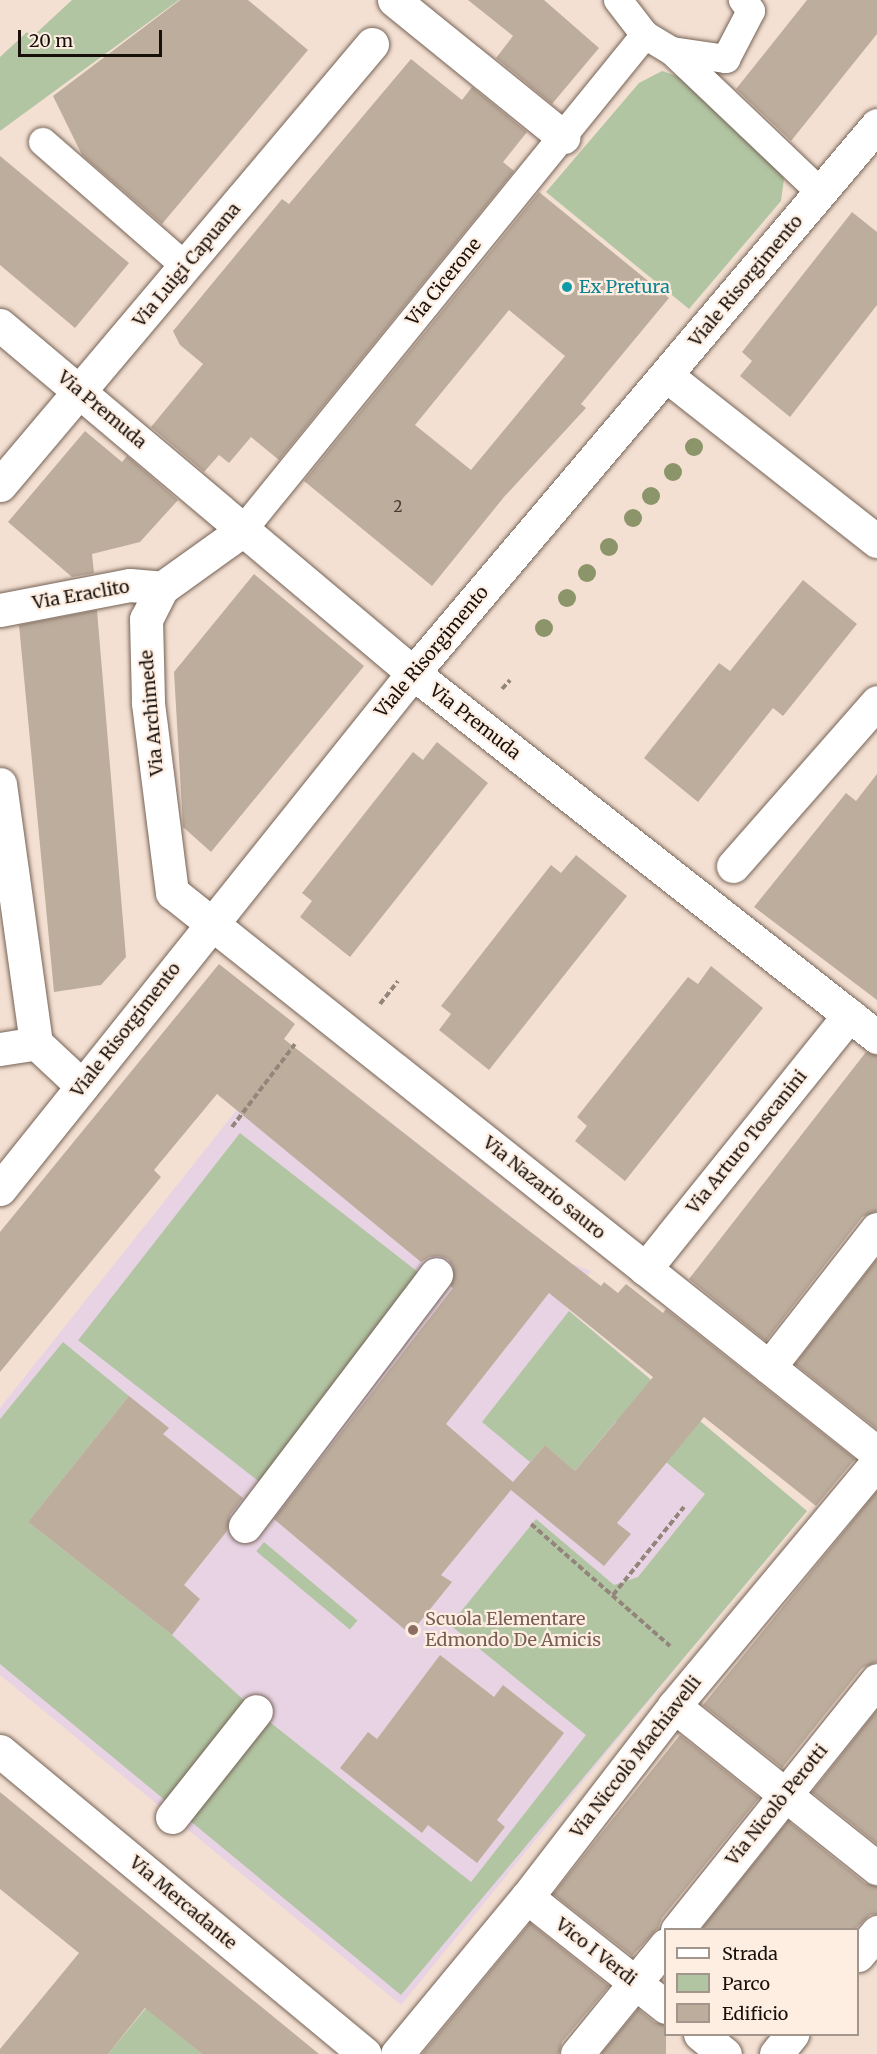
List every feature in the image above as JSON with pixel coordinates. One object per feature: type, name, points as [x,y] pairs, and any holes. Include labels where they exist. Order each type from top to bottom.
[{"type":"street","points":[[394,0],[563,137]]},
{"type":"street","name":"Via Luigi Capuana","points":[[0,485],[372,44]]},
{"type":"street","name":"Viale Risorgimento","points":[[0,1189],[413,673],[667,376],[820,192],[872,140]]},
{"type":"street","name":"Via Premuda","points":[[0,325],[413,673],[877,1037]]},
{"type":"street","points":[[667,376],[877,541]]},
{"type":"street","name":"Via Archimede","points":[[211,923],[172,891],[148,703],[146,618],[162,588],[243,530]]},
{"type":"street","name":"Via Eraclito","points":[[0,610],[130,585],[162,588]]},
{"type":"street","points":[[733,866],[877,702]]},
{"type":"street","points":[[0,784],[36,1043],[82,1086]]},
{"type":"street","name":"Via Nazario sauro","points":[[211,923],[877,1453]]},
{"type":"street","name":"Via Arturo Toscanini","points":[[645,1269],[849,1015]]},
{"type":"street","points":[[0,1049],[36,1043]]},
{"type":"street","points":[[769,1367],[877,1229]]},
{"type":"street","points":[[245,1526],[436,1275]]},
{"type":"street","name":"Via Niccolò Machiavelli","points":[[397,2054],[527,1897],[674,1706],[877,1462]]},
{"type":"street","name":"Via Nicolò Perotti","points":[[679,1928],[877,1680]]},
{"type":"street","points":[[674,1706],[877,1868]]},
{"type":"street","points":[[172,1817],[256,1711]]},
{"type":"street","name":"Via Mercadante","points":[[0,1751],[365,2054]]},
{"type":"street","name":"Vico I Verdi","points":[[527,1897],[664,2005]]},
{"type":"street","points":[[859,1954],[877,1932]]},
{"type":"street","points":[[578,2054],[664,1947]]},
{"type":"street","points":[[702,2036],[725,2054]]},
{"type":"street","points":[[776,2054],[790,2036]]},
{"type":"lane","points":[[618,0],[645,35],[672,51],[820,192]]},
{"type":"lane","points":[[672,51],[726,59],[751,11],[743,0]]},
{"type":"lane","name":"Via Cicerone","points":[[243,530],[645,35]]},
{"type":"lane","points":[[43,142],[185,266]]},
{"type":"path","points":[[376,1009],[398,981]]},
{"type":"path","points":[[232,1127],[321,1011]]},
{"type":"path","points":[[613,1595],[684,1507]]},
{"type":"path","points":[[531,1524],[701,1673]]},
{"type":"shaded area","points":[[301,1052],[572,1264],[591,1271],[564,1306],[807,1511],[401,2005],[0,1675],[0,1408],[251,1092],[263,1101]]},
{"type":"green space","points":[[72,0],[179,0],[0,131],[0,57],[27,32],[32,37]]},
{"type":"green space","points":[[662,71],[683,78],[780,168],[784,179],[781,201],[689,309],[546,192],[639,83]]},
{"type":"green space","points":[[240,1133],[423,1276],[261,1483],[78,1340]]},
{"type":"green space","points":[[569,1311],[807,1511],[401,1995],[0,1664],[0,1419],[63,1342],[129,1396],[28,1522],[172,1635],[256,1711],[471,1882],[586,1735],[450,1625],[536,1519],[614,1585],[638,1577],[705,1494],[616,1421],[575,1471],[545,1445],[530,1462],[482,1422]]},
{"type":"green space","points":[[264,1542],[357,1620],[350,1630],[256,1551]]},
{"type":"green space","points":[[146,2008],[202,2054],[108,2054]]},
{"type":"building","points":[[180,0],[248,0],[308,50],[162,224],[82,155],[53,96]]},
{"type":"building","points":[[468,0],[544,0],[599,48],[552,104],[496,58],[513,36]]},
{"type":"building","points":[[807,0],[877,0],[877,34],[791,141],[736,89]]},
{"type":"building","points":[[411,59],[462,100],[472,87],[527,132],[503,162],[514,171],[279,460],[251,437],[229,463],[219,455],[204,472],[151,427],[203,364],[180,345],[173,331],[282,199],[289,204]]},
{"type":"building","points":[[0,156],[129,263],[75,328],[0,265]]},
{"type":"building","points":[[539,192],[669,298],[581,404],[586,408],[504,497],[432,586],[304,481]],"holes":[[[509,310],[565,356],[471,470],[415,425]]]},
{"type":"building","points":[[852,212],[877,232],[877,305],[790,417],[740,376],[752,361],[742,352]]},
{"type":"building","points":[[85,431],[122,462],[127,456],[178,500],[140,542],[92,554],[94,573],[72,577],[8,522]]},
{"type":"building","points":[[254,574],[364,666],[211,852],[183,827],[174,672]]},
{"type":"building","points":[[803,580],[857,624],[783,716],[773,708],[698,802],[644,758],[719,663],[730,671]]},
{"type":"building","points":[[97,610],[126,957],[101,985],[54,992],[19,625]]},
{"type":"building","points":[[437,742],[488,783],[350,957],[300,917],[312,901],[302,893],[413,752],[423,760]]},
{"type":"building","points":[[877,774],[877,1000],[754,907],[846,793],[856,801]]},
{"type":"building","points":[[576,855],[627,896],[489,1070],[439,1030],[451,1014],[441,1006],[551,865],[561,873]]},
{"type":"building","points":[[219,964],[295,1024],[284,1039],[511,1217],[601,1286],[604,1282],[618,1293],[626,1284],[663,1313],[666,1309],[855,1459],[816,1506],[704,1417],[617,1523],[631,1534],[604,1566],[511,1490],[441,1575],[452,1582],[410,1634],[274,1519],[453,1288],[450,1286],[454,1277],[453,1267],[448,1259],[439,1256],[429,1257],[421,1262],[217,1094],[154,1170],[161,1177],[0,1372],[0,1232]],"holes":[[[549,1293],[653,1377],[575,1471],[545,1445],[513,1482],[446,1424]]]},
{"type":"building","points":[[711,966],[763,1008],[625,1181],[575,1141],[587,1126],[577,1117],[688,977],[698,984]]},
{"type":"building","points":[[866,1052],[877,1055],[877,1211],[862,1217],[766,1341],[689,1279]]},
{"type":"building","points":[[877,1259],[877,1429],[795,1364]]},
{"type":"building","points":[[129,1396],[169,1428],[163,1434],[243,1498],[230,1515],[227,1531],[184,1585],[200,1599],[172,1635],[28,1522]]},
{"type":"building","points":[[877,1491],[877,1662],[862,1668],[782,1768],[703,1705]]},
{"type":"building","points":[[440,1655],[494,1697],[503,1685],[564,1733],[497,1820],[505,1827],[477,1863],[428,1825],[422,1833],[340,1768],[368,1732],[377,1739]]},
{"type":"building","points":[[877,1710],[877,1844],[812,1792]]},
{"type":"building","points":[[680,1735],[759,1798],[662,1918],[658,1928],[632,1956],[553,1894]]},
{"type":"building","points":[[0,1792],[319,2054],[202,2054],[145,2008],[108,2054],[0,2054],[0,2049],[79,1953],[0,1889]]},
{"type":"building","points":[[788,1821],[865,1883],[877,1886],[877,1914],[870,1915],[856,1928],[702,1928]]},
{"type":"building","points":[[530,1923],[609,1986],[562,2042],[559,2054],[422,2054]]},
{"type":"building","points":[[638,2009],[654,2022],[664,2024],[666,2054],[601,2054]]},
{"type":"place","name":"Ex Pretura","points":[[567,287]]},
{"type":"place","name":"Scuola Elementare Edmondo De Amicis","points":[[413,1630]]}]
